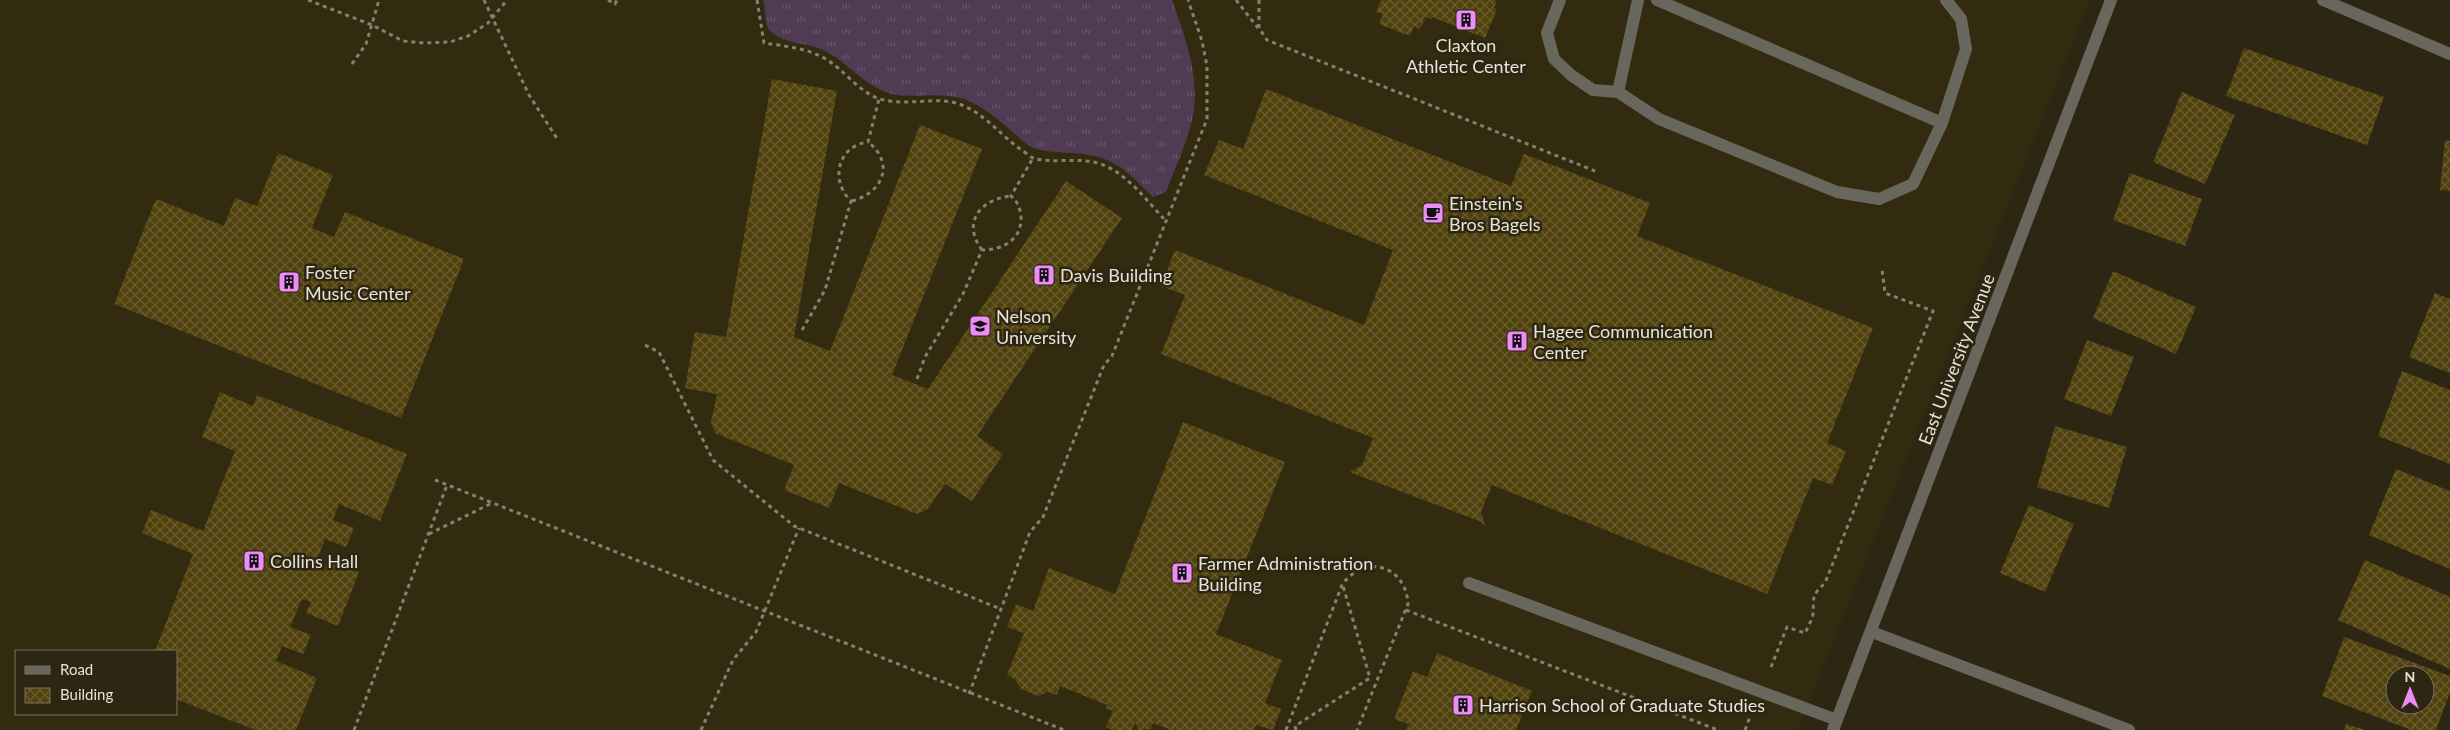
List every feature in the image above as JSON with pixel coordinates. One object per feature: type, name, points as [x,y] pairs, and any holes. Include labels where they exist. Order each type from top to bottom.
[{"type":"street","points":[[1560,0],[1547,33],[1554,58],[1571,75],[1593,90],[1618,92],[1659,120],[1836,192],[1879,200],[1913,184],[1942,123],[1966,49],[1961,19],[1946,0]]},
{"type":"street","points":[[1618,92],[1638,0]]},
{"type":"street","points":[[1657,0],[1942,123]]},
{"type":"street","name":"East University Avenue","points":[[1835,725],[2111,0]]},
{"type":"street","points":[[2324,0],[2450,54]]},
{"type":"street","points":[[1469,583],[1760,692],[1835,725]]},
{"type":"street","points":[[1872,632],[2130,730]]},
{"type":"path","points":[[308,0],[372,25],[403,41],[450,42],[468,36],[488,23],[507,0]]},
{"type":"path","points":[[352,64],[366,44],[379,0]]},
{"type":"path","points":[[484,0],[529,95],[558,140]]},
{"type":"path","points":[[608,0],[616,4],[617,0]]},
{"type":"path","points":[[757,0],[764,43],[812,52],[826,59],[879,99],[907,103],[952,102],[968,108],[985,118],[1033,158],[1088,161],[1103,165],[1119,174],[1132,185],[1166,221]]},
{"type":"path","points":[[969,694],[1030,532],[1043,517],[1104,365],[1112,356],[1207,120],[1207,66],[1202,41],[1188,0]]},
{"type":"path","points":[[1236,0],[1267,40],[1595,171]]},
{"type":"path","points":[[1259,0],[1259,28]]},
{"type":"path","points":[[868,142],[879,99]]},
{"type":"path","points":[[868,142],[877,149],[881,157],[884,167],[882,177],[870,195],[851,201],[845,195],[840,184],[838,174],[840,161],[858,143],[868,142]]},
{"type":"path","points":[[1011,196],[1033,158]]},
{"type":"path","points":[[1011,196],[1016,201],[1020,210],[1021,220],[1015,239],[996,250],[982,250],[973,236],[973,224],[976,215],[985,203],[998,197],[1011,196]]},
{"type":"path","points":[[802,330],[825,290],[851,201]]},
{"type":"path","points":[[918,379],[925,357],[963,294],[982,250]]},
{"type":"path","points":[[1745,730],[1787,627],[1805,633],[1813,616],[1812,602],[1816,592],[1825,583],[1933,311],[1885,293],[1882,269]]},
{"type":"path","points":[[644,345],[658,352],[713,460],[798,528],[1001,609]]},
{"type":"path","points":[[435,480],[765,613],[1064,730]]},
{"type":"path","points":[[354,730],[447,485]]},
{"type":"path","points":[[428,534],[492,503]]},
{"type":"path","points":[[701,730],[733,660],[756,632],[798,528]]},
{"type":"path","points":[[1286,730],[1342,585],[1349,576],[1371,566],[1383,568],[1397,574],[1407,596],[1406,610],[1357,730]]},
{"type":"path","points":[[1342,585],[1370,678]]},
{"type":"path","points":[[1406,610],[1718,730]]},
{"type":"path","points":[[1288,724],[1296,728],[1370,678],[1377,680]]},
{"type":"shaded area","name":"Nelson University","points":[[0,0],[2090,0],[1798,730],[0,730]]},
{"type":"green space","points":[[763,0],[1172,0],[1190,56],[1195,101],[1188,135],[1166,192],[1153,197],[1126,171],[1108,160],[1085,154],[1044,151],[1029,146],[982,108],[964,99],[936,95],[909,96],[882,91],[825,51],[784,39],[771,32],[766,22]]},
{"type":"building","name":"Claxton Athletic Center","points":[[1381,0],[1497,0],[1494,8],[1497,9],[1485,38],[1432,17],[1431,19],[1426,17],[1420,29],[1414,26],[1410,36],[1379,24],[1383,14],[1376,12]]},
{"type":"building","points":[[2244,48],[2384,97],[2367,145],[2226,96]]},
{"type":"building","name":"Davis Building","points":[[772,79],[837,91],[794,337],[830,351],[920,125],[982,149],[892,375],[928,389],[1066,181],[1122,218],[977,436],[1003,454],[972,501],[945,484],[928,509],[917,514],[839,483],[829,508],[784,490],[794,465],[715,433],[711,422],[717,394],[685,388],[695,332],[726,337]]},
{"type":"building","name":"Hagee Communication Center","points":[[1266,89],[1511,186],[1524,154],[1650,203],[1637,236],[1873,328],[1827,443],[1846,451],[1832,485],[1813,478],[1767,594],[1492,485],[1481,512],[1485,524],[1483,525],[1482,522],[1352,473],[1351,471],[1362,465],[1373,438],[1161,354],[1185,295],[1161,286],[1175,250],[1364,325],[1393,250],[1204,175],[1219,140],[1243,149]]},
{"type":"building","points":[[2182,92],[2235,115],[2205,184],[2153,162]]},
{"type":"building","points":[[2445,140],[2450,141],[2450,191],[2440,190]]},
{"type":"building","name":"Foster Music Center","points":[[278,153],[333,175],[312,228],[334,237],[345,212],[464,259],[401,418],[114,304],[156,199],[224,226],[235,198],[257,206]]},
{"type":"building","points":[[2130,173],[2202,199],[2185,246],[2113,220]]},
{"type":"building","points":[[2113,271],[2196,307],[2176,354],[2093,318]]},
{"type":"building","points":[[2435,293],[2450,299],[2450,373],[2409,357]]},
{"type":"building","points":[[2087,340],[2134,357],[2111,416],[2064,399]]},
{"type":"building","points":[[2402,371],[2450,390],[2450,464],[2378,436]]},
{"type":"building","name":"Collins Hall","points":[[220,392],[253,406],[257,395],[407,454],[380,521],[339,504],[333,520],[354,528],[346,547],[325,539],[314,568],[324,571],[328,560],[359,572],[338,626],[306,613],[311,602],[302,599],[290,627],[311,635],[303,654],[282,646],[276,661],[317,678],[296,730],[255,730],[178,700],[178,650],[155,650],[193,554],[142,533],[151,510],[203,531],[235,451],[202,437]]},
{"type":"building","name":"Farmer Administration Building","points":[[1183,422],[1285,462],[1216,634],[1282,660],[1265,703],[1281,709],[1273,730],[1256,725],[1254,730],[1171,730],[1153,723],[1151,729],[1139,730],[1135,723],[1131,730],[1113,730],[1106,727],[1113,711],[1106,708],[1107,705],[1060,686],[1057,695],[1048,692],[1038,696],[1021,689],[1015,679],[1007,675],[1024,633],[1007,627],[1016,604],[1033,611],[1049,568],[1115,594]]},
{"type":"building","points":[[2055,426],[2127,447],[2109,508],[2037,487]]},
{"type":"building","points":[[2396,469],[2450,491],[2450,569],[2369,535]]},
{"type":"building","points":[[2029,505],[2074,524],[2045,592],[2000,573]]},
{"type":"building","points":[[2365,560],[2450,597],[2450,669],[2338,620]]},
{"type":"building","points":[[2344,637],[2420,665],[2385,665],[2385,715],[2435,715],[2435,670],[2450,676],[2450,693],[2436,730],[2411,730],[2322,696]]},
{"type":"building","name":"Harrison School of Graduate Studies","points":[[1437,653],[1532,691],[1516,730],[1406,730],[1409,724],[1394,719],[1413,671],[1427,677]]},
{"type":"building","points":[[2346,724],[2365,730],[2344,730]]},
{"type":"place","name":"Claxton Athletic Center","points":[[1466,20]]},
{"type":"place","name":"Einstein's Bros Bagels","points":[[1433,213]]},
{"type":"place","name":"Davis Building","points":[[1044,275]]},
{"type":"place","name":"Foster Music Center","points":[[289,282]]},
{"type":"place","name":"Nelson University","points":[[980,326]]},
{"type":"place","name":"Hagee Communication Center","points":[[1517,341]]},
{"type":"place","name":"Collins Hall","points":[[254,561]]},
{"type":"place","name":"Farmer Administration Building","points":[[1182,573]]},
{"type":"place","name":"Harrison School of Graduate Studies","points":[[1463,705]]}]
